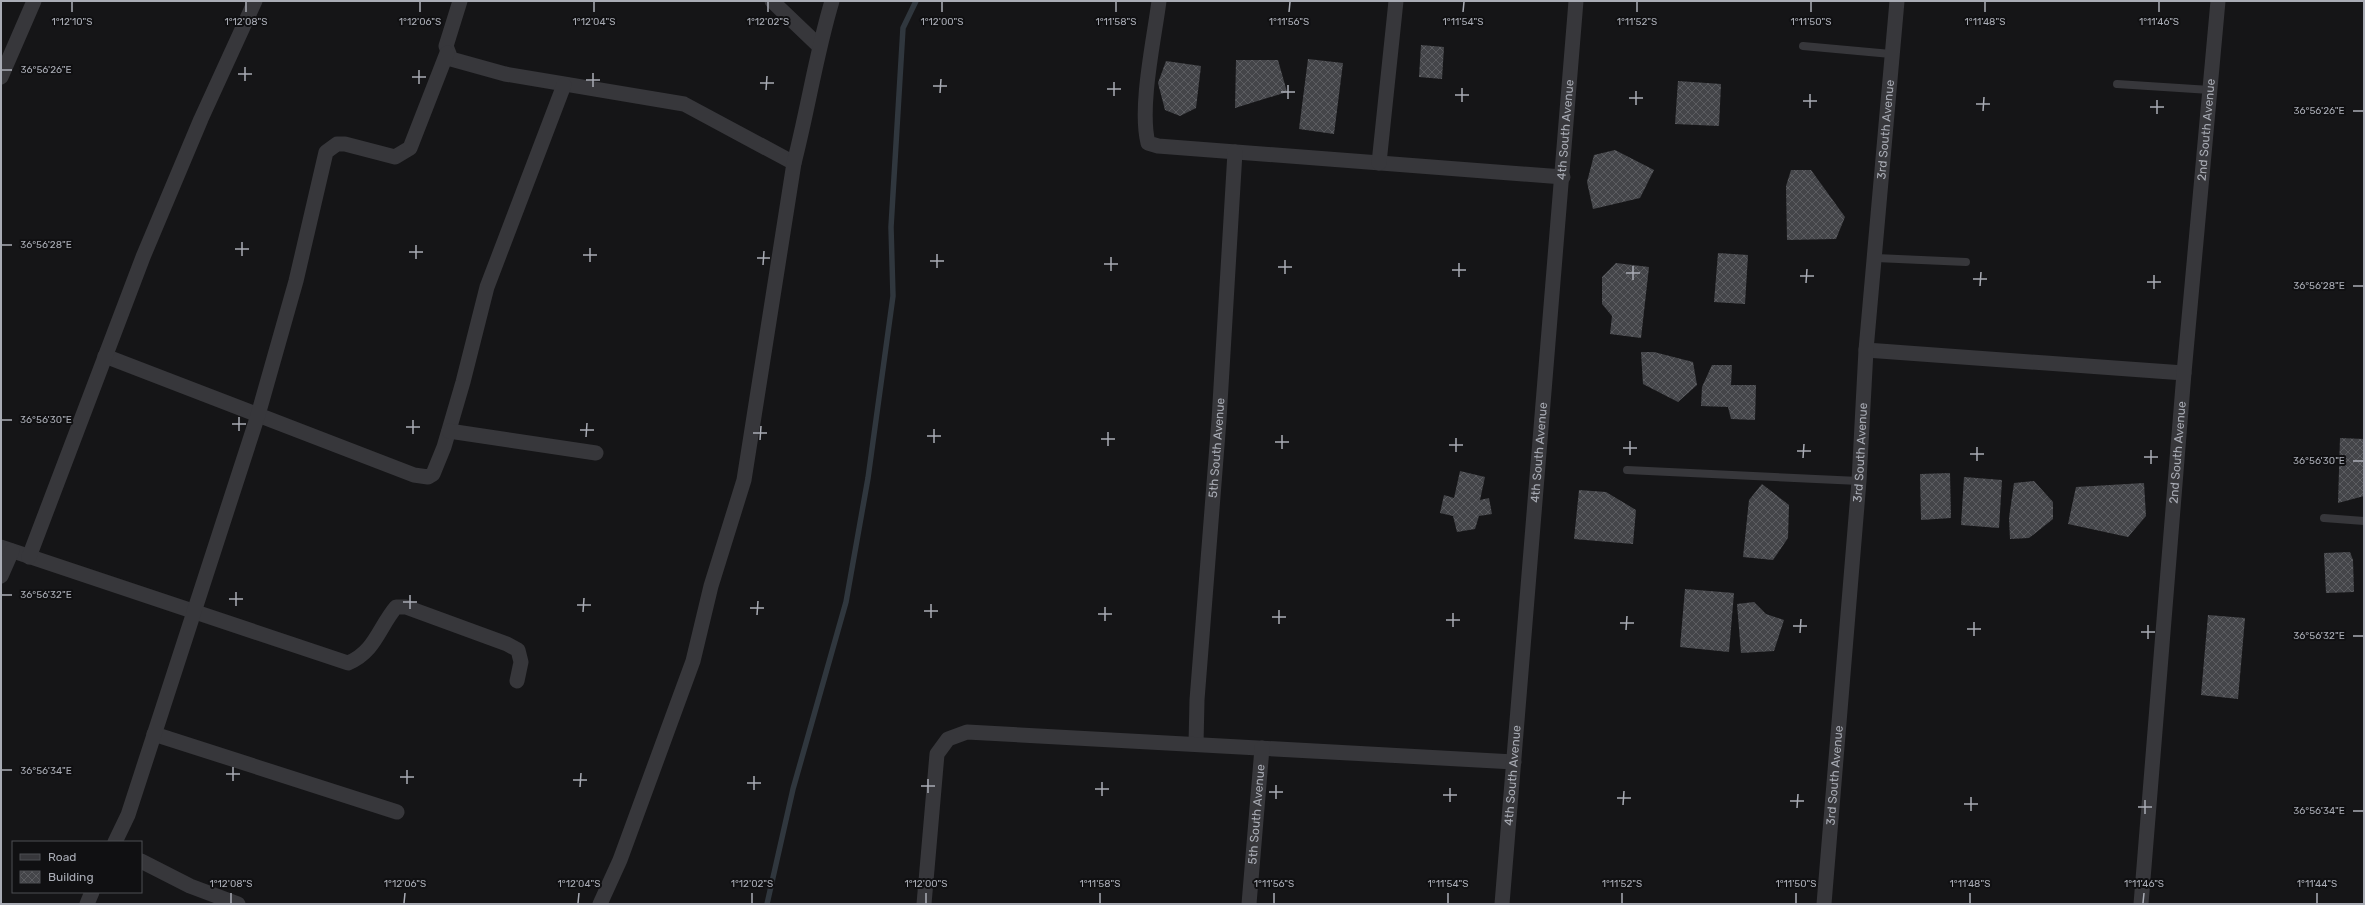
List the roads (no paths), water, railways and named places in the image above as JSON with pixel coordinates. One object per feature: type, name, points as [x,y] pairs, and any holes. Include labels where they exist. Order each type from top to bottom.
[{"type":"street","points":[[1,77],[34,1]]},
{"type":"street","points":[[29,557],[146,249],[201,119],[255,1]]},
{"type":"street","points":[[116,841],[128,815],[196,612],[258,415],[296,281],[326,152],[332,146],[341,144],[395,157],[406,152],[410,148],[447,53],[447,37],[460,1]]},
{"type":"street","points":[[772,1],[818,45]]},
{"type":"street","points":[[600,904],[620,860],[693,661],[711,586],[744,480],[794,163],[805,118],[818,45],[832,1]]},
{"type":"street","points":[[1159,1],[1145,113],[1144,128],[1148,143],[1158,146],[1563,177]]},
{"type":"street","points":[[1380,163],[1396,1]]},
{"type":"street","name":"4th South Avenue","points":[[1502,904],[1563,177],[1576,1]]},
{"type":"street","name":"3rd South Avenue","points":[[1824,904],[1859,481],[1866,350],[1876,258],[1891,54],[1897,1]]},
{"type":"street","name":"2nd South Avenue","points":[[2141,904],[2184,373],[2218,1]]},
{"type":"street","points":[[447,53],[451,59],[458,62],[564,85],[667,100],[684,104],[794,163]]},
{"type":"street","points":[[105,356],[414,475],[428,477],[433,474],[437,466],[449,431],[487,287],[564,85]]},
{"type":"street","name":"5th South Avenue","points":[[1196,744],[1197,700],[1219,420],[1235,152]]},
{"type":"street","points":[[1866,350],[2184,373]]},
{"type":"street","points":[[449,431],[596,453]]},
{"type":"street","points":[[1,576],[6,549],[348,664],[360,659],[396,607],[406,608],[506,644],[518,650],[521,662],[517,681]]},
{"type":"street","points":[[924,904],[937,754],[948,739],[967,732],[1514,762]]},
{"type":"street","points":[[154,734],[398,812]]},
{"type":"street","name":"5th South Avenue","points":[[1249,904],[1262,748]]},
{"type":"street","points":[[142,862],[190,886],[238,904]]},
{"type":"street","points":[[87,904],[92,893]]},
{"type":"lane","points":[[1803,46],[1891,54]]},
{"type":"lane","points":[[2117,84],[2210,90]]},
{"type":"lane","points":[[1876,258],[1966,262]]},
{"type":"lane","points":[[1627,470],[1859,481]]},
{"type":"lane","points":[[2324,518],[2364,521]]},
{"type":"waterway","points":[[767,904],[793,789],[846,602],[868,478],[893,296],[891,227],[903,28],[916,1]]}]
